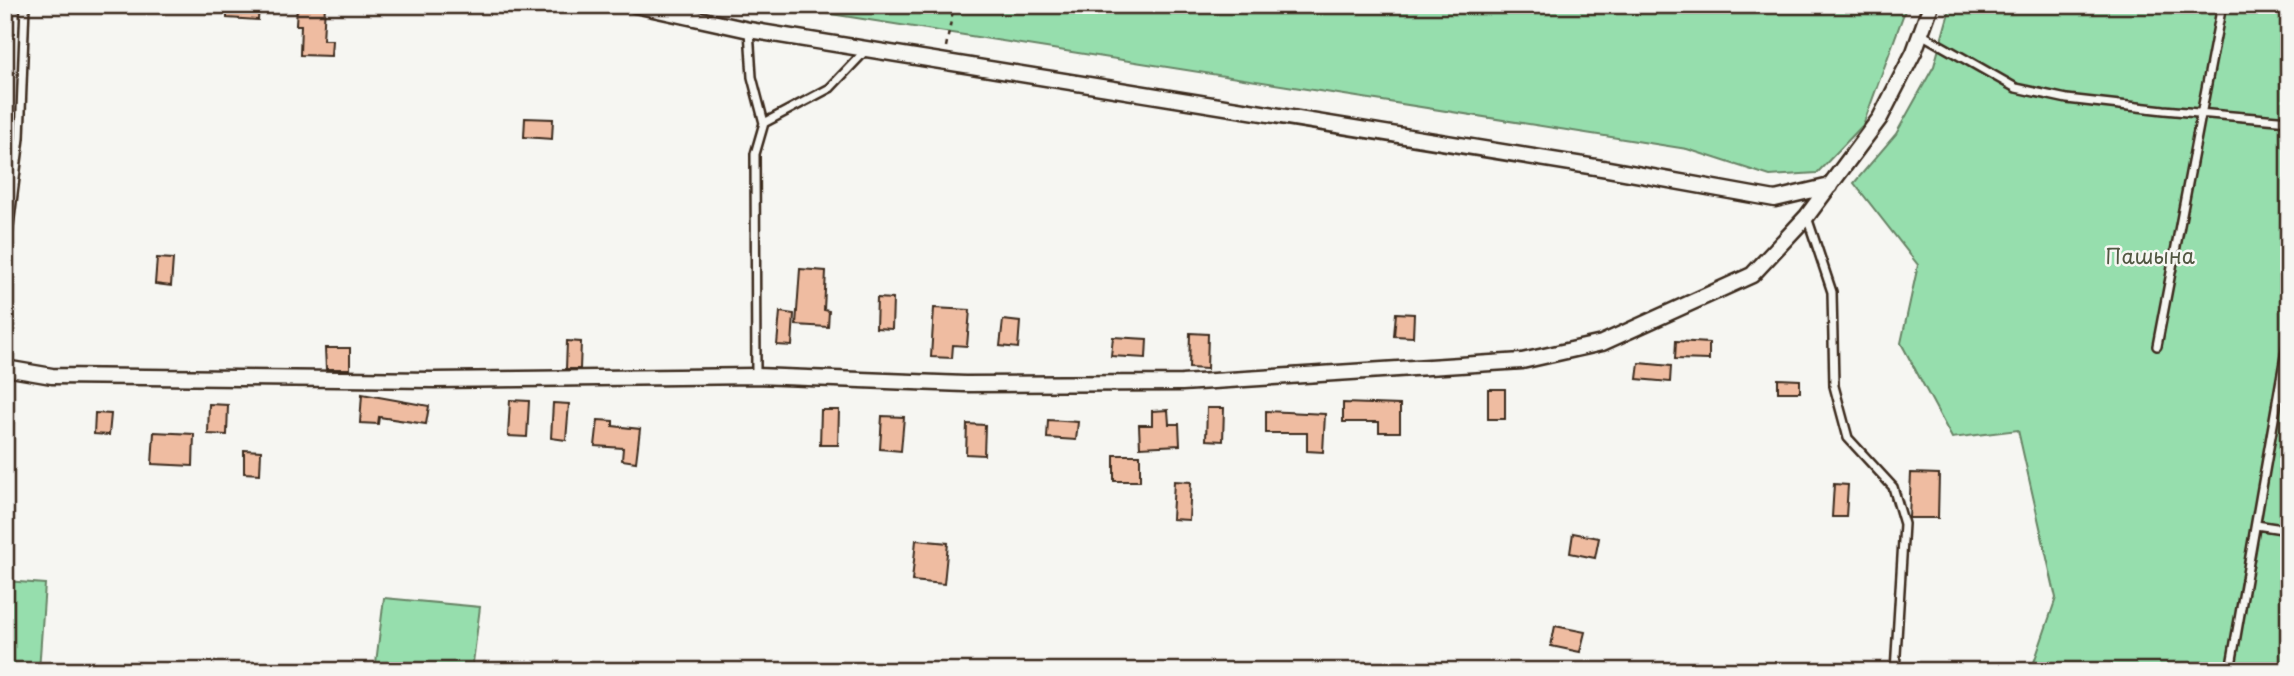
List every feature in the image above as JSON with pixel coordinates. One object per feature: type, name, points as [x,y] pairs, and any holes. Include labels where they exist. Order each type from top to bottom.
[{"type":"street","points":[[635,5],[749,30],[1775,199],[1830,186]]},
{"type":"street","points":[[5,368],[65,377],[435,380],[756,376],[965,384],[1182,383],[1522,361],[1602,343],[1752,275],[1807,216],[1880,118],[1921,33],[1931,5]]},
{"type":"lane","points":[[5,258],[20,138],[25,5]]},
{"type":"lane","points":[[2157,346],[2222,5]]},
{"type":"lane","points":[[749,30],[752,77],[764,123],[755,154],[756,376]]},
{"type":"lane","points":[[1921,33],[2016,88],[2081,100],[2289,121]]},
{"type":"lane","points":[[764,123],[830,88],[867,49]]},
{"type":"lane","points":[[1807,216],[1832,292],[1834,386],[1848,438],[1893,488],[1904,524],[1895,671]]},
{"type":"lane","points":[[2231,671],[2289,333]]},
{"type":"lane","points":[[2256,526],[2289,530]]},
{"type":"path","points":[[944,61],[954,5]]},
{"type":"green space","points":[[774,5],[1907,5],[1863,125],[1817,173],[1770,176],[1687,149]]},
{"type":"green space","name":"Пашына","points":[[1951,5],[2289,5],[2289,671],[2031,671],[2056,598],[2018,430],[1952,438],[1901,343],[1918,265],[1854,183],[1896,134],[1934,66]]},
{"type":"green space","points":[[5,581],[45,584],[39,671],[5,671]]},
{"type":"green space","points":[[384,598],[480,607],[472,671],[375,671]]},
{"type":"building","points":[[227,5],[259,5],[258,20],[227,18]]},
{"type":"building","points":[[297,5],[325,5],[323,40],[332,40],[331,56],[300,55],[301,25],[296,25]]},
{"type":"building","points":[[525,118],[553,119],[552,139],[524,137]]},
{"type":"building","points":[[157,258],[173,259],[171,286],[155,284]]},
{"type":"building","points":[[800,269],[826,271],[824,310],[829,311],[828,327],[796,325]]},
{"type":"building","points":[[877,298],[893,299],[892,329],[876,328]]},
{"type":"building","points":[[934,308],[970,310],[967,346],[953,345],[952,358],[931,357]]},
{"type":"building","points":[[780,312],[794,314],[792,346],[777,345]]},
{"type":"building","points":[[1396,313],[1414,314],[1413,337],[1394,336]]},
{"type":"building","points":[[1003,320],[1020,322],[1018,348],[1000,346]]},
{"type":"building","points":[[1190,333],[1208,334],[1207,369],[1189,368]]},
{"type":"building","points":[[1113,337],[1147,339],[1146,358],[1111,356]]},
{"type":"building","points":[[567,341],[581,342],[580,369],[566,369]]},
{"type":"building","points":[[1676,341],[1709,343],[1709,360],[1675,359]]},
{"type":"building","points":[[325,348],[350,348],[350,369],[326,369]]},
{"type":"building","points":[[1639,363],[1671,366],[1670,382],[1637,379]]},
{"type":"building","points":[[1778,379],[1800,380],[1800,392],[1778,392]]},
{"type":"building","points":[[1488,389],[1505,389],[1505,419],[1488,419]]},
{"type":"building","points":[[362,394],[429,406],[426,424],[379,417],[378,424],[360,423]]},
{"type":"building","points":[[510,400],[529,401],[527,437],[508,436]]},
{"type":"building","points":[[553,403],[569,404],[566,440],[551,438]]},
{"type":"building","points":[[1343,403],[1400,405],[1400,432],[1379,432],[1379,422],[1343,422]]},
{"type":"building","points":[[209,404],[228,405],[227,435],[208,434]]},
{"type":"building","points":[[1207,408],[1224,408],[1223,441],[1206,440]]},
{"type":"building","points":[[821,410],[839,410],[838,445],[820,445]]},
{"type":"building","points":[[1168,410],[1169,424],[1179,424],[1180,445],[1140,447],[1139,425],[1152,425],[1152,411]]},
{"type":"building","points":[[1266,411],[1325,414],[1323,452],[1307,451],[1307,433],[1266,433]]},
{"type":"building","points":[[95,413],[111,414],[109,435],[94,434]]},
{"type":"building","points":[[882,416],[904,417],[901,451],[880,449]]},
{"type":"building","points":[[598,420],[613,421],[613,426],[640,429],[636,462],[622,460],[623,448],[595,446]]},
{"type":"building","points":[[1048,420],[1078,422],[1076,440],[1047,438]]},
{"type":"building","points":[[967,424],[985,425],[984,455],[966,454]]},
{"type":"building","points":[[154,432],[194,434],[193,466],[152,464]]},
{"type":"building","points":[[244,450],[261,451],[260,474],[244,473]]},
{"type":"building","points":[[1114,455],[1140,455],[1140,481],[1114,481]]},
{"type":"building","points":[[1911,473],[1939,474],[1938,518],[1909,518]]},
{"type":"building","points":[[1174,481],[1191,482],[1189,520],[1172,519]]},
{"type":"building","points":[[1834,484],[1848,485],[1846,517],[1832,517]]},
{"type":"building","points":[[1573,533],[1599,538],[1595,558],[1570,553]]},
{"type":"building","points":[[916,540],[948,543],[944,584],[912,581]]},
{"type":"building","points":[[1555,626],[1585,632],[1580,652],[1551,646]]}]
